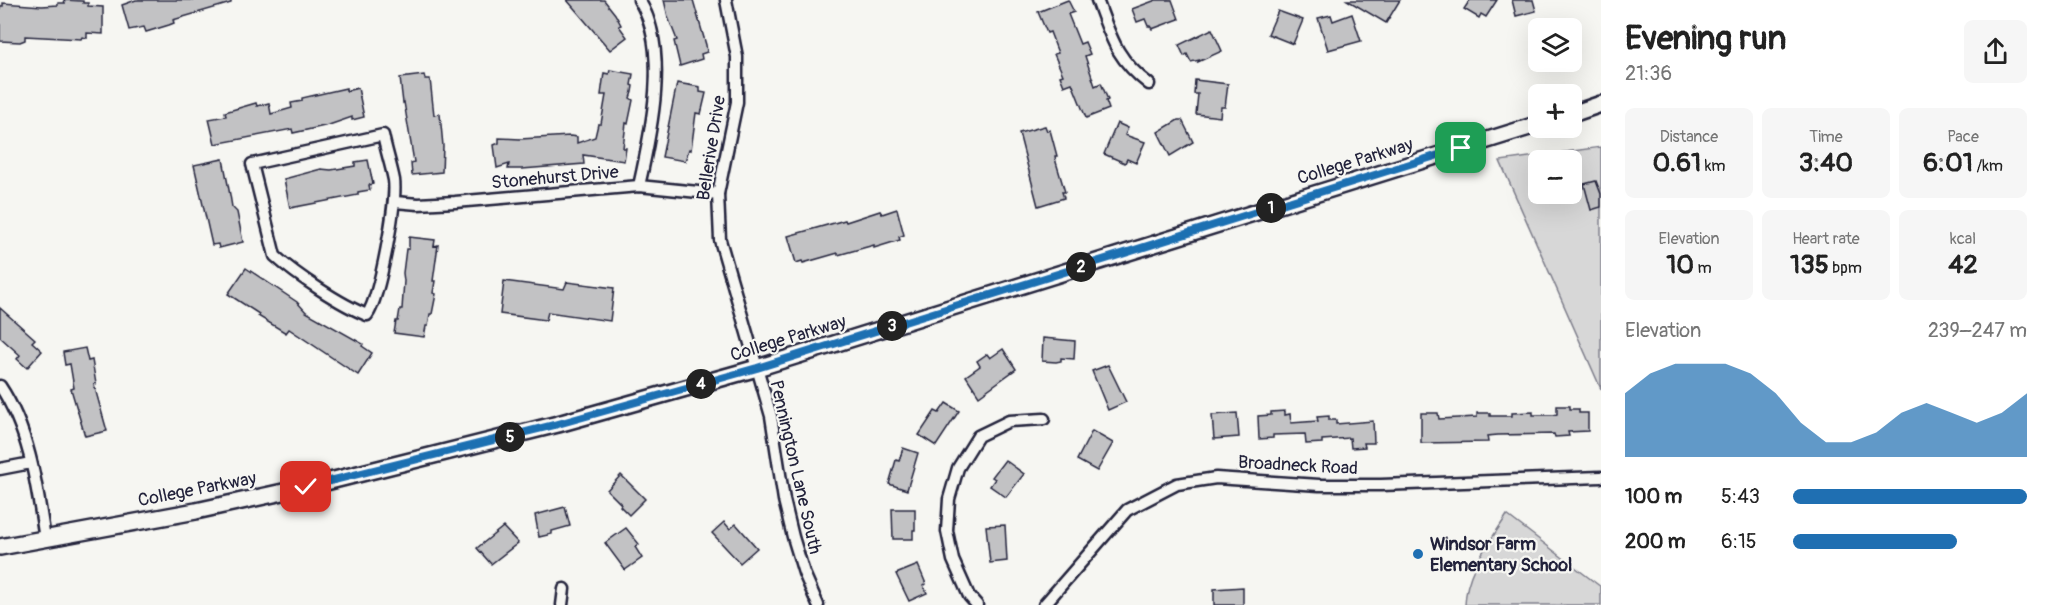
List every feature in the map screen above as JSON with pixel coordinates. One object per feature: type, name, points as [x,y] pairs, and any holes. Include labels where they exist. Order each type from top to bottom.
[{"type":"main road","points":[[1582,111],[1601,105]]},
{"type":"main road","name":"College Parkway","points":[[0,547],[196,511],[306,487],[558,424],[757,368],[1528,127]]},
{"type":"street","points":[[639,0],[652,35],[656,62],[655,92],[639,186]]},
{"type":"street","name":"Bellerive Drive","points":[[726,0],[737,57],[737,102],[718,194],[720,240],[757,368]]},
{"type":"street","points":[[1097,0],[1115,49],[1135,73],[1149,84]]},
{"type":"street","points":[[383,135],[394,181],[395,202],[380,283],[373,307],[367,315],[354,310],[285,266],[275,256],[252,164],[383,135]]},
{"type":"street","name":"Stonehurst Drive","points":[[395,202],[418,204],[455,202],[639,186],[718,194]]},
{"type":"street","name":"Pennington Lane South","points":[[757,368],[771,416],[784,500],[804,573],[818,605]]},
{"type":"street","points":[[0,386],[20,424],[31,463],[45,538]]},
{"type":"street","points":[[977,605],[969,596],[952,560],[947,531],[949,499],[958,468],[978,436],[1009,421],[1044,419]]},
{"type":"street","points":[[0,469],[31,463]]},
{"type":"street","name":"Broadneck Road","points":[[1044,605],[1127,510],[1177,484],[1215,478],[1381,485],[1601,477]]},
{"type":"street","points":[[562,605],[564,590]]},
{"type":"shaded area","points":[[1601,147],[1601,389],[1500,161],[1528,157],[1528,204],[1582,204],[1582,150],[1579,150]]},
{"type":"shaded area","points":[[1507,515],[1601,587],[1601,605],[1465,605],[1466,592],[1474,568]]},
{"type":"building","points":[[64,0],[83,1],[83,3],[88,3],[88,6],[103,7],[103,34],[87,33],[87,38],[82,37],[81,39],[25,36],[25,40],[20,42],[0,41],[0,6],[3,6],[3,3],[42,6],[58,5],[58,3],[65,3]]},
{"type":"building","points":[[136,0],[231,0],[231,3],[173,20],[174,23],[146,32],[144,27],[129,30],[122,5]]},
{"type":"building","points":[[567,0],[604,0],[615,14],[621,25],[619,26],[627,37],[610,50]]},
{"type":"building","points":[[664,0],[693,0],[706,45],[707,52],[701,54],[702,59],[680,66],[674,41],[677,40]]},
{"type":"building","points":[[1068,0],[1074,12],[1068,14],[1080,44],[1085,42],[1090,54],[1085,56],[1095,86],[1101,83],[1108,100],[1106,101],[1109,109],[1086,118],[1072,83],[1064,86],[1060,76],[1063,75],[1054,54],[1058,53],[1050,32],[1047,33],[1038,12]]},
{"type":"building","points":[[1156,0],[1172,0],[1179,19],[1152,29],[1145,19],[1137,22],[1132,9]]},
{"type":"building","points":[[1347,0],[1400,0],[1386,23]]},
{"type":"building","points":[[1470,0],[1497,0],[1486,17],[1481,14],[1479,18],[1464,9]]},
{"type":"building","points":[[1512,0],[1533,0],[1536,11],[1516,16]]},
{"type":"building","points":[[1278,11],[1303,20],[1293,44],[1268,34]]},
{"type":"building","points":[[1352,14],[1361,41],[1328,50],[1318,18],[1331,15],[1333,21]]},
{"type":"building","points":[[1212,29],[1222,51],[1198,62],[1199,60],[1191,62],[1187,54],[1184,56],[1179,45]]},
{"type":"building","points":[[610,70],[633,74],[630,98],[633,100],[628,124],[626,123],[624,161],[583,155],[584,164],[508,169],[509,164],[497,168],[494,145],[499,143],[499,138],[570,136],[577,137],[577,143],[595,137],[598,124],[601,124],[606,95],[601,95],[604,73],[609,74]]},
{"type":"building","points":[[424,75],[425,79],[430,79],[434,115],[440,114],[443,146],[442,172],[412,175],[411,163],[414,162],[400,78]]},
{"type":"building","points":[[1195,80],[1228,84],[1225,107],[1221,107],[1220,117],[1196,114],[1198,94],[1194,94]]},
{"type":"building","points":[[677,83],[700,87],[700,92],[706,93],[701,114],[696,113],[691,150],[689,149],[685,161],[662,157]]},
{"type":"building","points":[[346,88],[346,91],[358,88],[364,117],[352,120],[352,117],[293,133],[292,129],[215,144],[209,119],[226,116],[225,112],[256,103],[257,106],[269,103],[271,114],[292,108],[291,103],[302,101],[302,98]]},
{"type":"building","points":[[1182,120],[1193,142],[1170,156],[1158,132]]},
{"type":"building","points":[[1117,123],[1128,128],[1125,135],[1145,142],[1136,163],[1127,159],[1125,163],[1104,154]]},
{"type":"building","points":[[1045,126],[1047,131],[1050,130],[1065,192],[1062,192],[1064,198],[1038,206],[1019,133]]},
{"type":"building","points":[[223,159],[232,207],[237,212],[243,242],[219,248],[218,244],[212,245],[194,165]]},
{"type":"building","points":[[368,160],[373,184],[369,185],[370,190],[358,192],[358,195],[290,208],[284,179],[321,169],[331,170],[355,166],[355,162]]},
{"type":"building","points":[[1596,181],[1601,194],[1601,207],[1591,210],[1584,184]]},
{"type":"building","points":[[897,209],[904,235],[899,237],[900,240],[874,248],[874,245],[796,263],[788,236],[880,211],[882,214]]},
{"type":"building","points":[[409,237],[435,240],[434,246],[438,245],[433,281],[435,281],[433,293],[436,294],[424,337],[394,333],[400,309],[402,309],[403,273],[406,249],[409,249]]},
{"type":"building","points":[[246,268],[297,302],[306,312],[363,344],[362,346],[372,353],[358,375],[289,329],[286,333],[258,316],[259,314],[228,294]]},
{"type":"building","points":[[504,281],[564,289],[567,282],[614,288],[610,321],[548,312],[546,320],[500,314]]},
{"type":"building","points":[[0,308],[35,339],[32,342],[42,351],[27,368],[17,359],[20,355],[0,337]]},
{"type":"building","points":[[1043,338],[1075,341],[1074,359],[1061,358],[1061,361],[1056,362],[1042,361]]},
{"type":"building","points":[[85,348],[88,361],[92,360],[96,384],[94,385],[107,431],[85,436],[71,389],[74,388],[70,364],[65,365],[63,352]]},
{"type":"building","points":[[1003,349],[1016,369],[979,396],[966,376],[980,366],[977,361],[987,354],[990,358]]},
{"type":"building","points":[[1108,365],[1126,402],[1108,410],[1092,371]]},
{"type":"building","points":[[946,403],[959,411],[936,446],[919,435],[935,411],[939,413]]},
{"type":"building","points":[[1557,406],[1570,406],[1570,409],[1579,409],[1579,413],[1588,413],[1588,431],[1568,432],[1569,436],[1555,437],[1554,434],[1487,436],[1488,442],[1421,443],[1421,413],[1438,413],[1439,419],[1477,417],[1477,413],[1490,413],[1490,416],[1512,416],[1512,413],[1533,412],[1533,415],[1554,415],[1557,414]]},
{"type":"building","points":[[1285,411],[1285,415],[1290,414],[1291,423],[1318,421],[1317,417],[1329,416],[1329,420],[1336,420],[1336,424],[1373,421],[1374,443],[1364,443],[1365,447],[1351,448],[1350,438],[1322,440],[1322,443],[1306,444],[1305,434],[1273,435],[1273,438],[1259,439],[1258,416]]},
{"type":"building","points":[[1237,413],[1239,437],[1214,439],[1212,415]]},
{"type":"building","points":[[1092,431],[1113,443],[1097,471],[1077,460]]},
{"type":"building","points":[[903,448],[918,453],[907,490],[889,484],[896,460],[899,461]]},
{"type":"building","points":[[1005,460],[1024,474],[1006,497],[990,486],[995,479],[992,477]]},
{"type":"building","points":[[621,475],[645,499],[629,515],[607,490]]},
{"type":"building","points":[[565,507],[570,526],[539,537],[535,515]]},
{"type":"building","points":[[892,509],[915,509],[913,539],[893,539]]},
{"type":"building","points":[[724,522],[730,529],[736,524],[757,548],[740,563],[712,533]]},
{"type":"building","points":[[1005,525],[1007,561],[990,563],[986,526]]},
{"type":"building","points":[[503,527],[518,543],[491,564],[477,548]]},
{"type":"building","points":[[626,528],[639,544],[635,547],[642,558],[625,570],[605,543]]},
{"type":"building","points":[[918,565],[926,584],[923,585],[927,593],[909,601],[896,574]]},
{"type":"building","points":[[1243,587],[1243,605],[1214,605],[1214,589]]},
{"type":"place","name":"Windsor Farm Elementary School","points":[[1418,554]]},
{"type":"route","points":[[306,487],[558,424],[757,368],[1461,148]]}]
